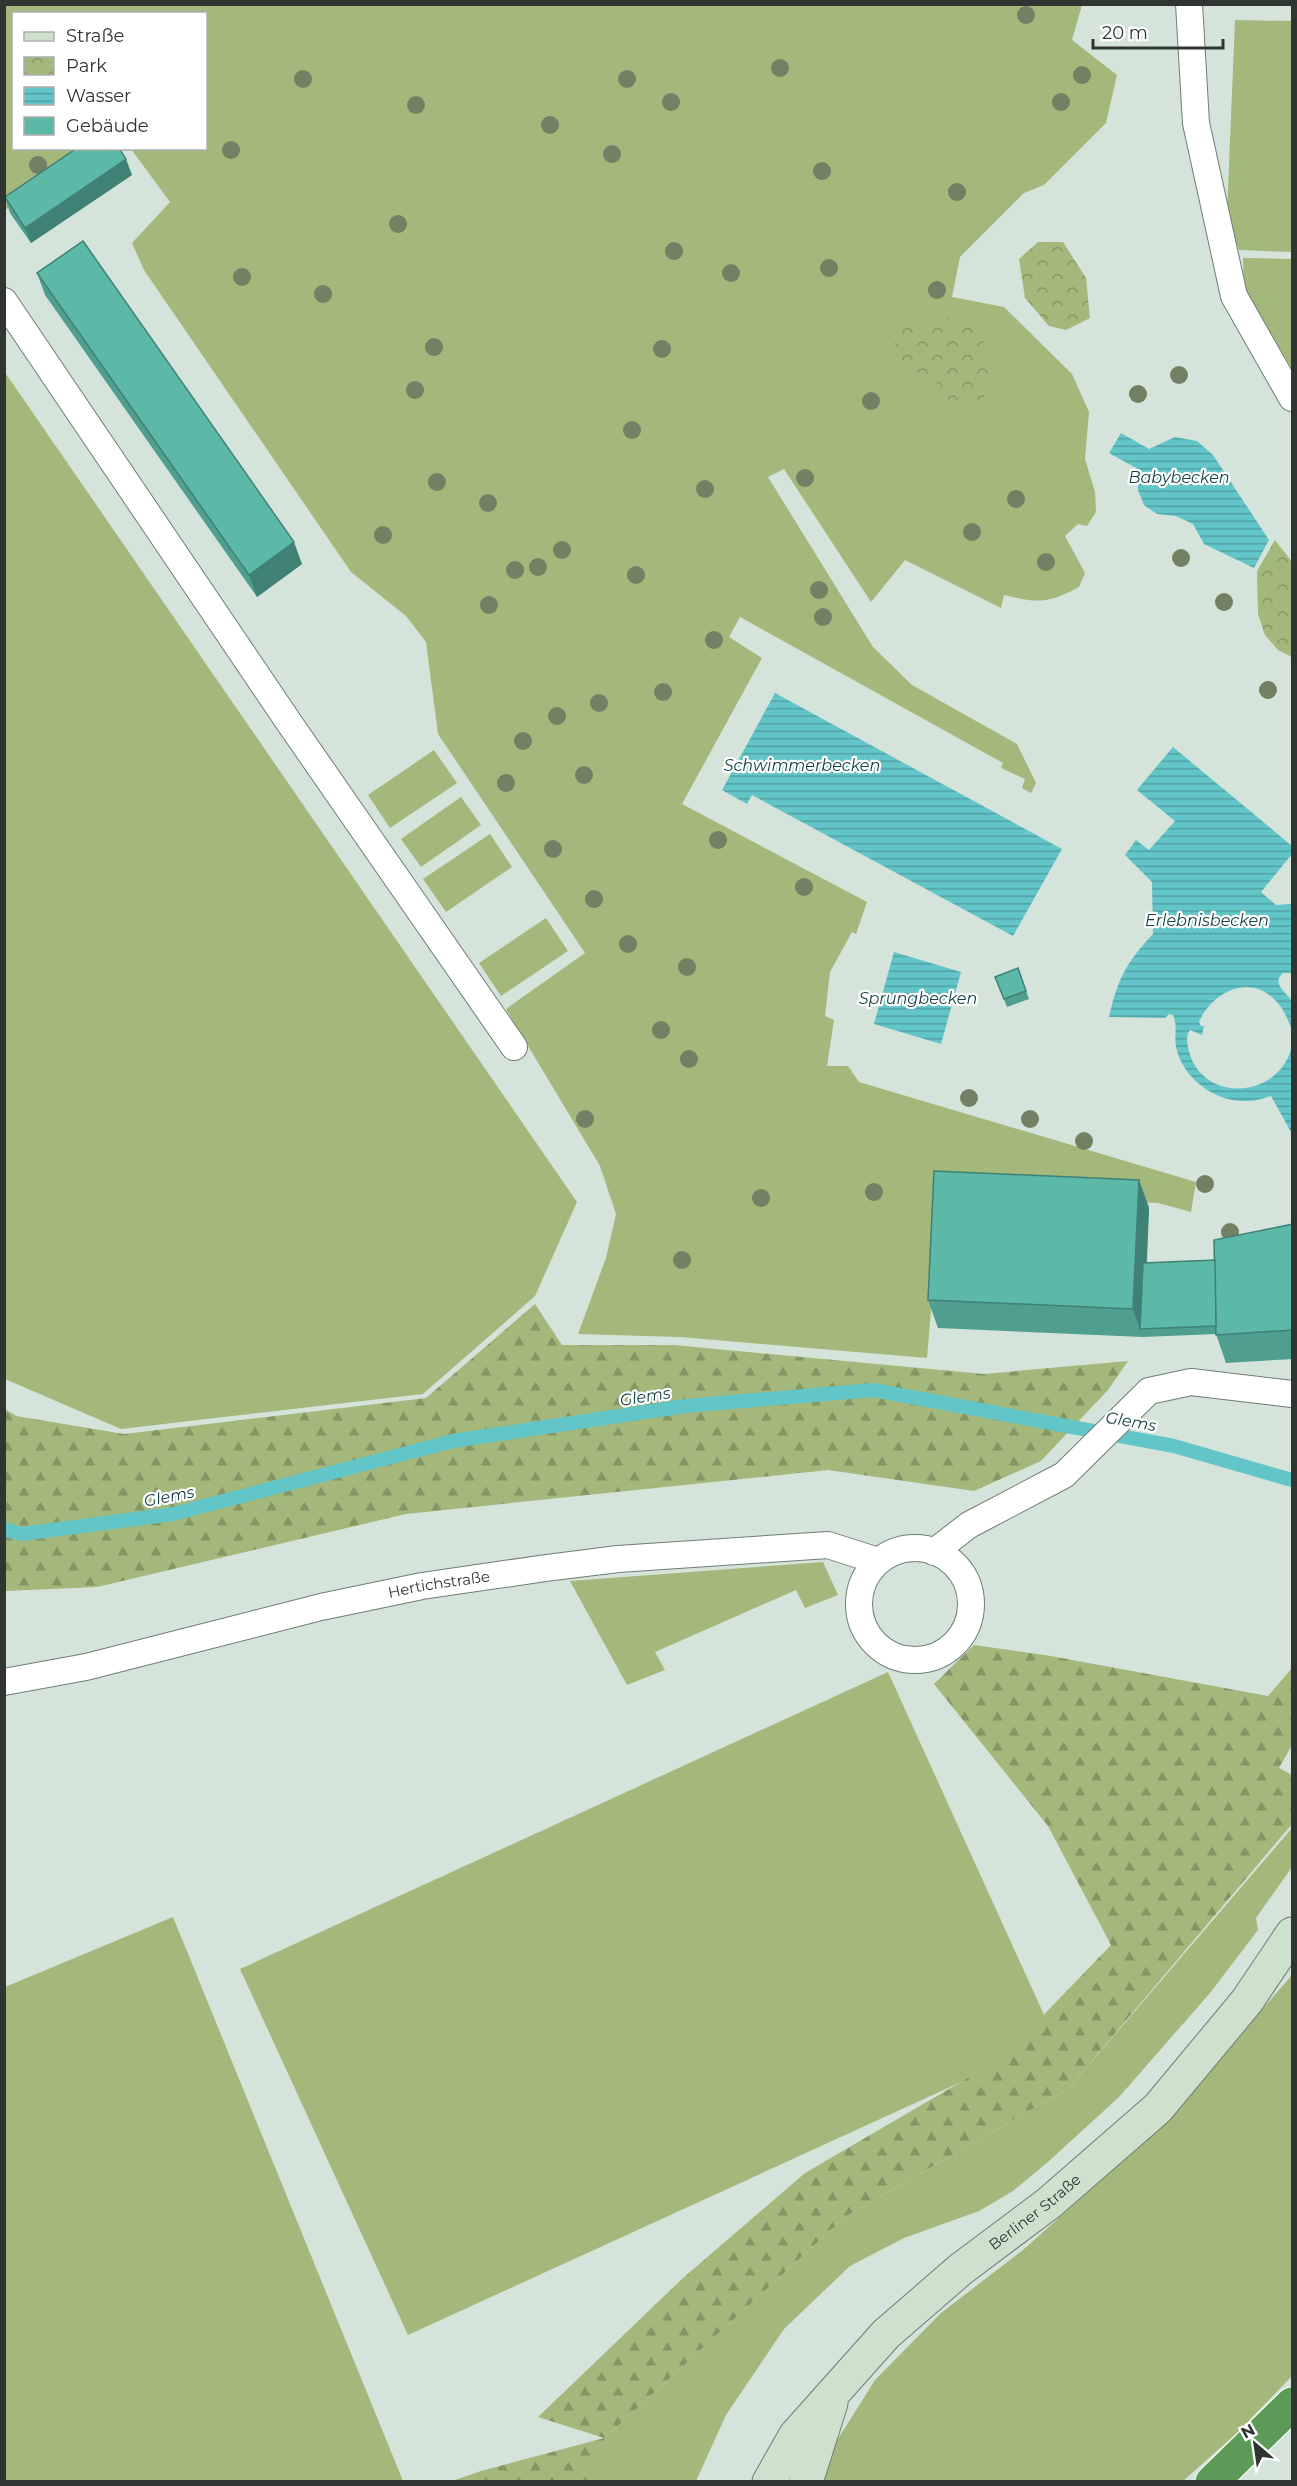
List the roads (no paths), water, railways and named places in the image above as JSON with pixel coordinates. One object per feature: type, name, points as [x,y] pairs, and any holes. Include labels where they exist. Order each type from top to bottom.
[{"type":"highway","points":[[1212,2481],[1293,2404]]},
{"type":"main road","name":"Berliner Straße","points":[[769,2481],[795,2436],[886,2334],[961,2270],[1049,2203],[1158,2108],[1247,2001],[1293,1934]]},
{"type":"main road","points":[[806,2481],[835,2390]]},
{"type":"lane","points":[[1189,4],[1196,123],[1234,296],[1293,398]]},
{"type":"lane","points":[[4,301],[290,724],[514,1047]]},
{"type":"lane","points":[[934,1552],[969,1525],[1064,1475],[1149,1391],[1191,1382],[1293,1394]]},
{"type":"lane","name":"Hertichstraße","points":[[4,1682],[86,1667],[321,1607],[422,1586],[567,1565],[618,1558],[828,1545],[878,1561]]},
{"type":"lane","points":[[915,1548],[934,1552],[951,1561],[963,1576],[970,1595],[970,1614],[963,1632],[951,1647],[933,1657],[915,1660],[896,1657],[879,1647],[866,1633],[860,1615],[859,1595],[866,1576],[878,1561],[902,1550],[915,1548]]},
{"type":"water","name":"Babybecken","points":[[1121,433],[1149,449],[1175,437],[1197,441],[1213,455],[1269,540],[1254,568],[1204,544],[1193,524],[1176,516],[1157,514],[1144,505],[1138,490],[1138,469],[1109,453]]},
{"type":"water","name":"Schwimmerbecken","points":[[775,693],[1062,849],[1013,936],[752,795],[747,804],[722,790]]},
{"type":"water","name":"Erlebnisbecken","points":[[1173,747],[1292,846],[1292,854],[1261,892],[1276,905],[1292,904],[1292,973],[1283,973],[1278,981],[1292,1001],[1292,1030],[1284,1011],[1276,1001],[1255,988],[1244,987],[1222,995],[1213,1002],[1199,1022],[1201,1026],[1204,1026],[1202,1035],[1190,1030],[1187,1038],[1195,1066],[1207,1079],[1223,1086],[1240,1088],[1257,1085],[1272,1077],[1285,1064],[1292,1046],[1292,1134],[1271,1096],[1236,1101],[1213,1093],[1193,1079],[1180,1059],[1176,1047],[1173,1015],[1169,1014],[1165,1018],[1109,1017],[1124,972],[1153,934],[1152,882],[1125,855],[1136,840],[1149,850],[1175,821],[1137,790]]},
{"type":"water","name":"Sprungbecken","points":[[894,952],[961,972],[941,1044],[874,1024]]},
{"type":"waterway","name":"Glems","points":[[4,1529],[21,1534],[173,1514],[453,1441],[685,1406],[873,1390],[1174,1446],[1292,1480]]}]
